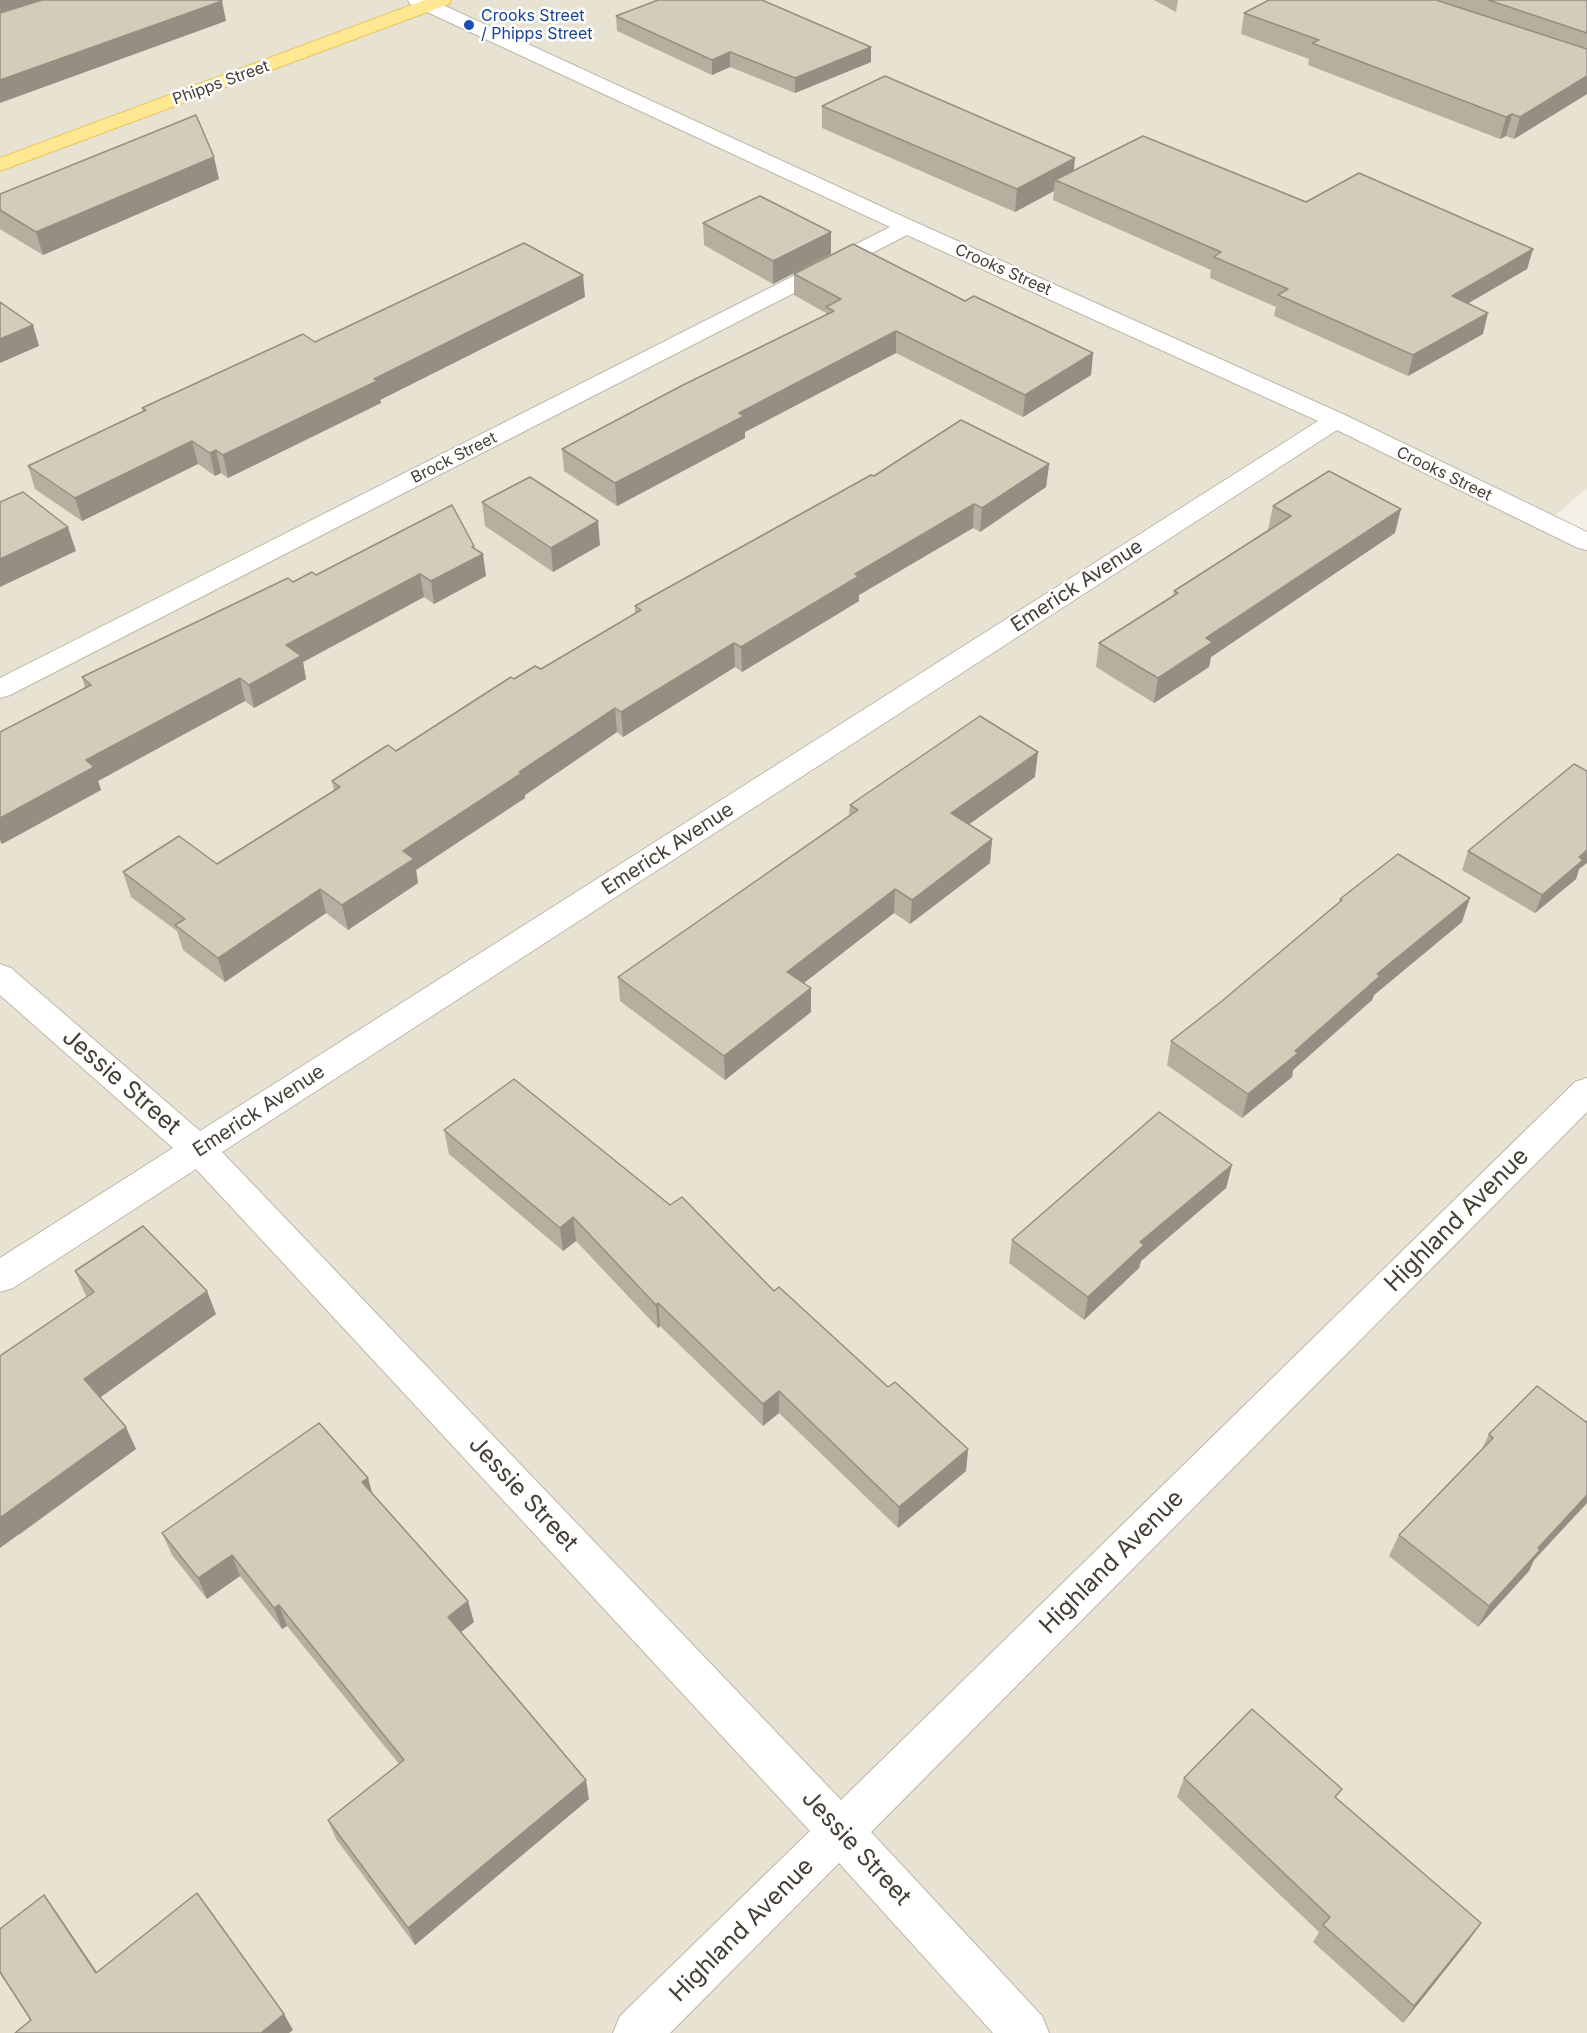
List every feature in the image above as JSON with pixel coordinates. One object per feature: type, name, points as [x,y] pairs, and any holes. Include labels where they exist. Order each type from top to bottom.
[{"type":"main road","name":"Phipps Street","points":[[0,165],[429,2]]},
{"type":"street","name":"Crooks Street","points":[[429,2],[907,227],[1336,420],[1587,542]]},
{"type":"street","name":"Brock Street","points":[[0,690],[907,227]]},
{"type":"street","name":"Emerick Avenue","points":[[0,1277],[1336,420]]},
{"type":"street","name":"Jessie Street","points":[[0,976],[199,1150],[841,1832],[1025,2033]]},
{"type":"street","name":"Highland Avenue","points":[[637,2033],[1587,1091]]},
{"type":"shaded area","points":[[0,0],[420,0],[433,7],[452,0],[1587,0],[1587,488],[1547,522],[1587,540],[1587,2033],[0,2033]]},
{"type":"building","points":[[42,0],[222,1],[0,80],[0,13]]},
{"type":"building","points":[[658,0],[762,0],[871,47],[795,78],[730,52],[712,60],[616,16]]},
{"type":"building","points":[[1269,0],[1436,0],[1587,49],[1587,76],[1520,117],[1512,114],[1506,117],[1312,43],[1319,40],[1244,13]]},
{"type":"building","points":[[1488,0],[1587,0],[1587,33]]},
{"type":"building","points":[[885,76],[1075,158],[1017,189],[822,106]]},
{"type":"building","points":[[196,115],[214,157],[36,232],[0,210],[0,194]]},
{"type":"building","points":[[1143,136],[1306,202],[1359,173],[1533,249],[1452,296],[1488,313],[1413,355],[1278,295],[1288,289],[1214,257],[1221,252],[1055,180]]},
{"type":"building","points":[[760,196],[831,232],[773,261],[703,223]]},
{"type":"building","points":[[524,243],[583,275],[374,379],[377,381],[223,455],[216,450],[210,453],[192,441],[75,498],[28,466],[146,410],[142,408],[303,334],[315,342]]},
{"type":"building","points":[[853,244],[965,301],[974,296],[1093,353],[1025,395],[896,331],[739,413],[744,416],[615,483],[562,449],[683,385],[834,311],[826,307],[841,299],[794,274]]},
{"type":"building","points":[[0,302],[33,325],[0,339]]},
{"type":"building","points":[[961,420],[1049,464],[982,508],[974,504],[855,574],[859,576],[741,647],[734,643],[621,712],[615,708],[519,772],[522,773],[403,851],[414,859],[342,905],[320,889],[218,958],[175,925],[185,919],[123,872],[179,836],[217,864],[340,787],[332,781],[388,745],[396,751],[511,677],[514,679],[535,666],[541,669],[641,610],[635,606],[871,475],[874,476]]},
{"type":"building","points":[[1329,471],[1401,509],[1206,638],[1213,642],[1158,678],[1099,643],[1178,593],[1174,591],[1291,516],[1273,506]]},
{"type":"building","points":[[530,477],[598,521],[551,548],[482,502]]},
{"type":"building","points":[[23,492],[68,527],[0,559],[0,502]]},
{"type":"building","points":[[452,505],[474,546],[472,547],[483,554],[431,581],[420,574],[286,645],[301,656],[249,685],[240,678],[86,760],[94,767],[0,818],[0,732],[91,685],[82,677],[288,578],[293,582],[312,572],[316,575]]},
{"type":"building","points":[[980,716],[1038,752],[951,813],[992,839],[912,900],[895,889],[787,972],[811,988],[724,1056],[618,977],[858,810],[850,805]]},
{"type":"building","points":[[1574,764],[1587,771],[1587,850],[1579,857],[1583,860],[1542,895],[1468,851]]},
{"type":"building","points":[[1398,854],[1470,898],[1377,974],[1380,976],[1295,1051],[1298,1053],[1248,1094],[1171,1041],[1342,900],[1340,899]]},
{"type":"building","points":[[514,1079],[670,1205],[682,1197],[774,1291],[779,1287],[888,1387],[895,1382],[968,1449],[899,1507],[779,1391],[763,1404],[658,1303],[656,1305],[573,1217],[560,1228],[444,1130]]},
{"type":"building","points":[[1159,1112],[1232,1165],[1140,1242],[1144,1245],[1088,1297],[1012,1240]]},
{"type":"building","points":[[143,1226],[207,1291],[84,1379],[126,1427],[0,1518],[0,1356],[94,1292],[75,1271]]},
{"type":"building","points":[[1537,1386],[1587,1421],[1587,1495],[1489,1606],[1399,1535],[1493,1438],[1489,1434]]},
{"type":"building","points":[[319,1423],[368,1478],[362,1482],[468,1601],[448,1617],[586,1780],[408,1928],[328,1820],[404,1760],[279,1605],[274,1608],[232,1555],[198,1578],[162,1533]]},
{"type":"building","points":[[1252,1709],[1342,1789],[1335,1797],[1481,1923],[1414,2006],[1323,1925],[1330,1917],[1184,1778]]},
{"type":"building","points":[[197,1893],[284,2014],[261,2033],[15,2033],[31,2020],[0,1972],[0,1929],[44,1895],[96,1973]]},
{"type":"place","name":"Crooks Street / Phipps Street","points":[[469,25]]}]
